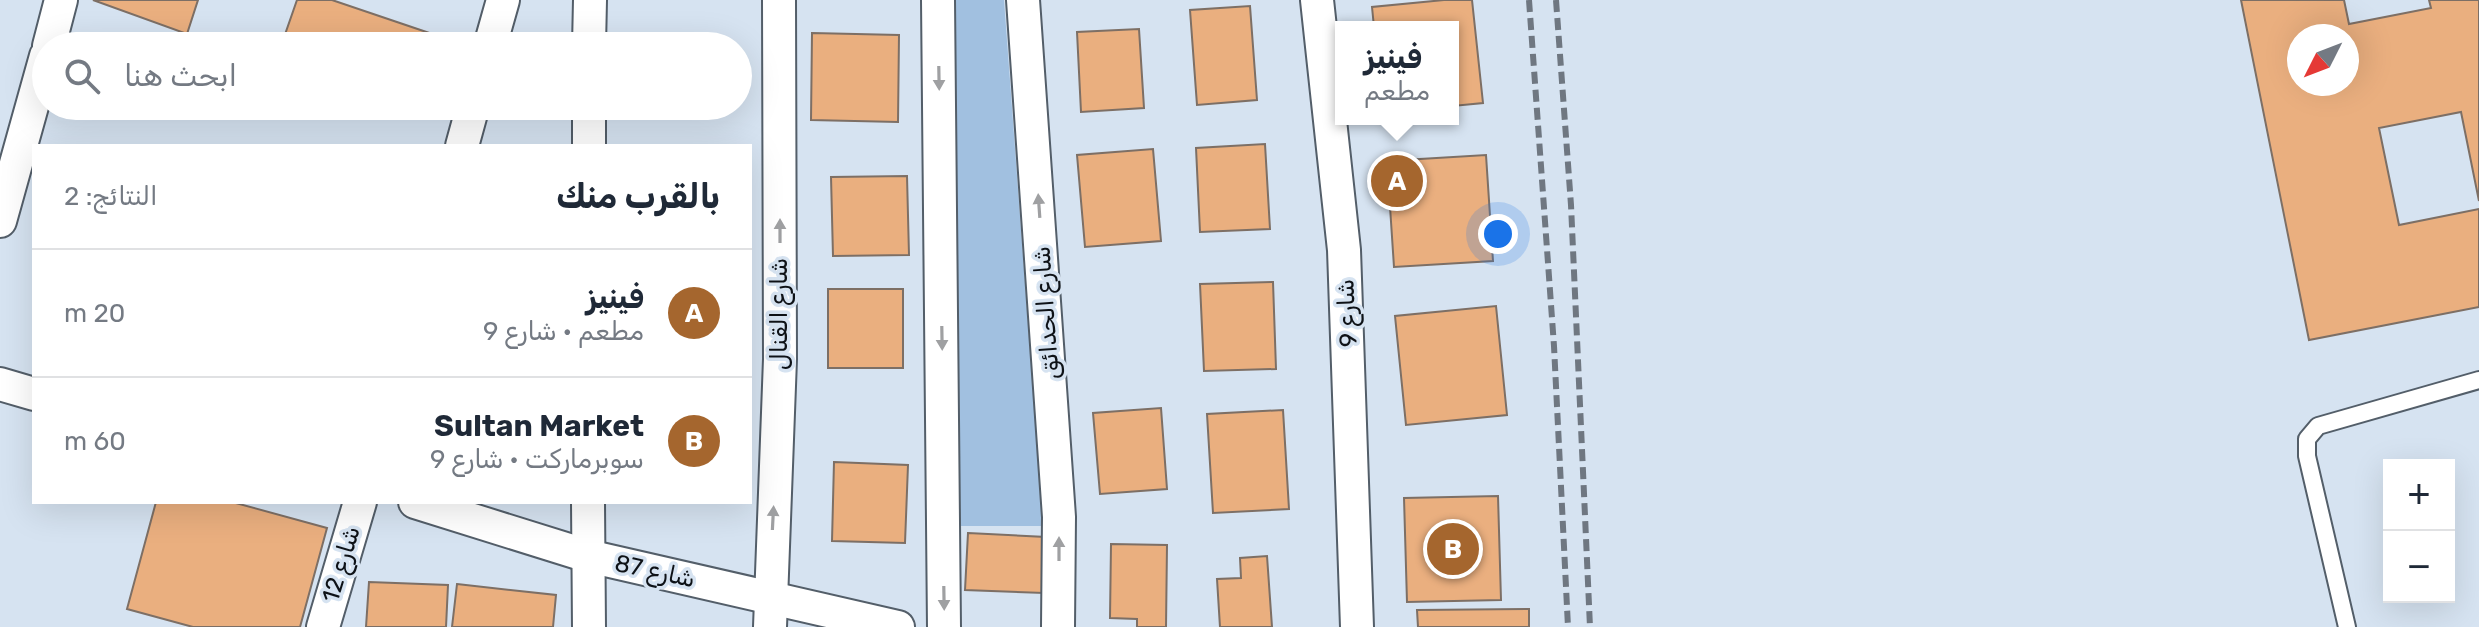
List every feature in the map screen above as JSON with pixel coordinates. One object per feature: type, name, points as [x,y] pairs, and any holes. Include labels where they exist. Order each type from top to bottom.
[{"type":"street","points":[[53,32],[61,0]]},
{"type":"street","points":[[494,32],[503,0]]},
{"type":"street","points":[[589,32],[590,0]]},
{"type":"street","name":"شارع القنال","points":[[770,612],[780,359],[779,0]]},
{"type":"street","points":[[938,0],[944,627]]},
{"type":"street","name":"شارع الحدائق","points":[[1023,0],[1059,517],[1058,627]]},
{"type":"street","name":"شارع 9","points":[[1317,0],[1344,250],[1357,627]]},
{"type":"street","points":[[0,221],[32,106]]},
{"type":"street","points":[[463,144],[469,120]]},
{"type":"street","points":[[589,120],[589,144]]},
{"type":"street","points":[[0,384],[32,393]]},
{"type":"street","name":"شارع 12","points":[[323,627],[359,504]]},
{"type":"street","name":"شارع 87","points":[[421,504],[770,612],[898,627]]},
{"type":"street","points":[[588,504],[589,627]]},
{"type":"lane","points":[[2347,627],[2307,456],[2307,439],[2318,426],[2479,380]]},
{"type":"shaded area","points":[[953,0],[1004,0],[1043,526],[956,526]]},
{"type":"building","points":[[93,0],[198,0],[188,32]]},
{"type":"building","points":[[297,0],[332,0],[426,32],[286,32]]},
{"type":"building","points":[[1472,0],[1483,103],[1459,105],[1459,21],[1373,21],[1372,7]]},
{"type":"building","points":[[2241,0],[2344,0],[2349,24],[2431,8],[2429,0],[2479,0],[2479,201],[2461,112],[2379,128],[2399,225],[2479,209],[2479,307],[2309,340]]},
{"type":"building","points":[[1250,6],[1257,100],[1197,105],[1190,10]]},
{"type":"building","points":[[1139,29],[1144,108],[1081,112],[1077,32]]},
{"type":"building","points":[[812,33],[899,35],[898,122],[811,120]]},
{"type":"building","points":[[1265,144],[1270,229],[1200,232],[1196,148]]},
{"type":"building","points":[[1153,149],[1161,241],[1085,247],[1077,155]]},
{"type":"building","points":[[1486,155],[1493,261],[1394,267],[1387,161]]},
{"type":"building","points":[[907,176],[909,255],[833,256],[831,177]]},
{"type":"building","points":[[1273,282],[1276,369],[1204,371],[1200,284]]},
{"type":"building","points":[[828,289],[903,289],[903,368],[828,368]]},
{"type":"building","points":[[1496,306],[1507,415],[1406,425],[1395,316]]},
{"type":"building","points":[[1161,408],[1167,489],[1100,494],[1093,413]]},
{"type":"building","points":[[1283,410],[1289,509],[1213,513],[1207,414]]},
{"type":"building","points":[[834,462],[908,465],[905,543],[832,541]]},
{"type":"building","points":[[1498,496],[1501,600],[1407,602],[1404,498]]},
{"type":"building","points":[[155,504],[239,504],[327,528],[300,627],[193,627],[127,609]]},
{"type":"building","points":[[968,533],[1046,537],[1044,593],[965,590]]},
{"type":"building","points":[[1111,544],[1167,545],[1166,627],[1137,627],[1137,619],[1110,618]]},
{"type":"building","points":[[1267,556],[1272,627],[1220,627],[1217,579],[1241,578],[1240,558]]},
{"type":"building","points":[[369,582],[448,585],[446,627],[366,627]]},
{"type":"building","points":[[457,584],[556,595],[553,627],[452,627]]},
{"type":"building","points":[[1529,609],[1529,627],[1418,627],[1417,610]]},
{"type":"railway","points":[[1529,0],[1554,346],[1568,627]]},
{"type":"railway","points":[[1556,0],[1571,205],[1590,627]]},
{"type":"place","name":"فينيز","points":[[1397,181]]},
{"type":"place","name":"Sultan Market","points":[[1453,549]]}]
